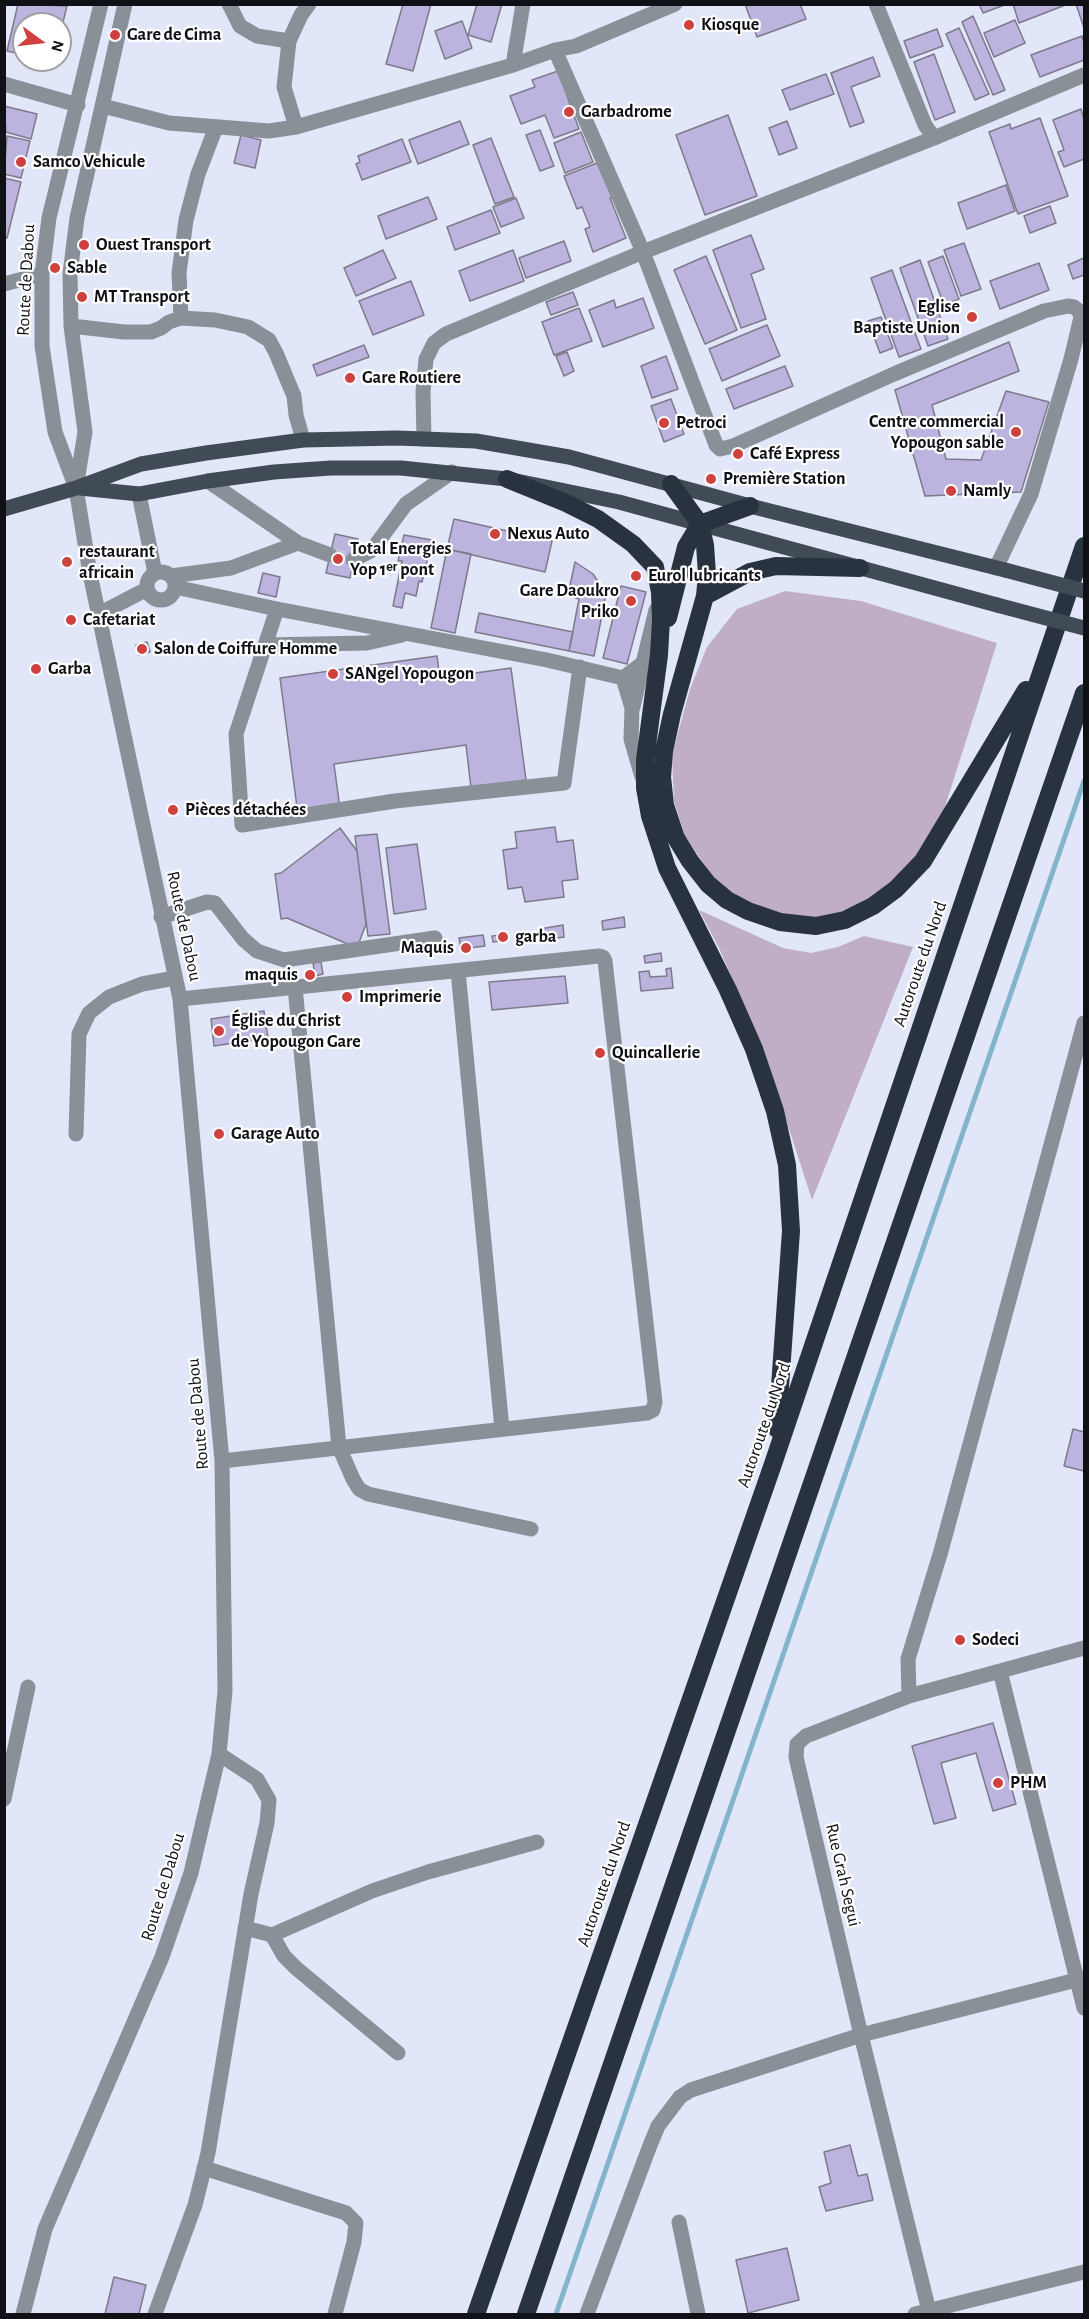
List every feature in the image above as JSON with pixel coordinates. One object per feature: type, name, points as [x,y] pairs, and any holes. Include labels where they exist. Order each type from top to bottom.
[{"type":"highway","points":[[507,479],[587,514],[633,544],[655,567],[660,592],[660,655]]},
{"type":"highway","points":[[670,484],[700,524],[705,545],[705,596],[664,751],[662,777],[665,805],[676,838],[708,884],[727,900],[748,911],[780,922],[816,926],[845,920],[873,906],[896,889],[923,861],[1043,663]]},
{"type":"highway","points":[[750,506],[700,524],[686,547],[660,655],[645,760],[645,788],[650,816],[667,868],[754,1048],[775,1111],[787,1165],[791,1231],[780,1399],[773,1464]]},
{"type":"highway","name":"Autoroute du Nord","points":[[476,2314],[773,1464],[1084,546]]},
{"type":"highway","points":[[705,596],[750,572],[776,566],[860,568]]},
{"type":"highway","points":[[526,2314],[1084,693]]},
{"type":"main road","points":[[4,509],[76,488],[141,464],[303,440],[476,441],[569,457],[750,506],[1084,591]]},
{"type":"main road","points":[[76,488],[139,494],[274,472],[331,468],[401,468],[507,479],[619,502],[1084,628]]},
{"type":"street","name":"Route de Dabou","points":[[23,2314],[45,2229],[162,1957],[191,1874],[219,1754],[225,1691],[222,1461],[180,999],[99,614],[76,488],[55,432],[42,346],[42,274],[49,218],[101,4]]},
{"type":"street","name":"Route de Dabou","points":[[76,488],[85,432],[71,326],[70,274],[77,218],[125,4]]},
{"type":"street","points":[[229,4],[240,26],[257,36],[289,41]]},
{"type":"street","points":[[296,127],[284,87],[289,41],[301,15],[309,4]]},
{"type":"street","points":[[513,65],[523,4]]},
{"type":"street","points":[[103,106],[169,123],[269,131],[296,127],[513,65],[555,50],[576,46],[675,4]]},
{"type":"street","points":[[876,4],[925,125],[934,138]]},
{"type":"street","points":[[555,50],[643,252],[716,445],[720,449],[734,446],[894,374],[1044,311],[1074,307],[1081,317],[1071,359],[1031,495],[1000,569]]},
{"type":"street","points":[[424,439],[423,392],[426,359],[434,342],[446,334],[643,252],[934,138],[1084,75]]},
{"type":"street","points":[[4,84],[78,105]]},
{"type":"street","points":[[181,318],[179,273],[186,220],[198,174],[216,127]]},
{"type":"street","points":[[4,284],[42,274]]},
{"type":"street","points":[[71,326],[124,332],[151,332],[181,318],[215,320],[248,327],[269,340],[294,396],[296,415],[303,440]]},
{"type":"street","points":[[353,560],[372,550],[406,504],[452,472]]},
{"type":"street","points":[[208,481],[298,543],[330,555]]},
{"type":"street","points":[[139,494],[155,573]]},
{"type":"street","points":[[173,581],[231,568],[298,543]]},
{"type":"street","points":[[173,581],[170,597],[159,600],[149,594],[147,589],[150,576],[161,572],[173,581],[277,609],[580,667],[623,678]]},
{"type":"street","points":[[99,614],[147,589]]},
{"type":"street","points":[[645,788],[631,740],[632,708],[660,592]]},
{"type":"street","points":[[277,609],[236,734],[242,825],[395,801],[564,783],[580,667]]},
{"type":"street","points":[[352,644],[363,625]]},
{"type":"street","points":[[265,645],[367,643],[409,633]]},
{"type":"street","points":[[623,678],[643,663]]},
{"type":"street","points":[[623,678],[632,708]]},
{"type":"street","points":[[161,917],[207,902],[215,903],[243,939],[257,951],[284,960],[435,938]]},
{"type":"street","points":[[180,999],[599,956],[605,961],[655,1402],[653,1410],[647,1413],[222,1461]]},
{"type":"street","points":[[458,970],[502,1429]]},
{"type":"street","points":[[76,1134],[80,1034],[89,1012],[110,997],[142,984],[175,978]]},
{"type":"street","points":[[295,987],[339,1448],[359,1489],[368,1494],[531,1529]]},
{"type":"street","points":[[909,1696],[908,1659],[941,1551],[1084,1023]]},
{"type":"street","name":"Rue Grah Segui","points":[[922,2313],[861,2035],[796,1757],[797,1744],[806,1736],[909,1696],[1084,1648]]},
{"type":"street","points":[[1000,1671],[1081,1979],[1084,2008]]},
{"type":"street","points":[[4,1799],[28,1687]]},
{"type":"street","points":[[155,2314],[195,2205],[208,2153],[245,1928],[267,1823],[269,1800],[257,1779],[219,1754]]},
{"type":"street","points":[[245,1928],[272,1935],[372,1891],[428,1872],[537,1842]]},
{"type":"street","points":[[272,1935],[284,1956],[296,1968],[398,2053]]},
{"type":"street","points":[[587,2314],[658,2127],[680,2097],[691,2090],[861,2035],[1081,1979]]},
{"type":"street","points":[[204,2168],[346,2213],[356,2223],[354,2242],[335,2314]]},
{"type":"street","points":[[679,2222],[698,2314]]},
{"type":"street","points":[[922,2313],[1084,2272]]},
{"type":"shaded area","points":[[785,591],[861,601],[997,643],[944,810],[915,858],[890,885],[868,902],[840,914],[814,920],[779,914],[728,893],[710,873],[685,836],[674,801],[672,755],[690,689],[707,647],[737,609]]},
{"type":"shaded area","points":[[699,910],[783,948],[811,953],[838,947],[864,936],[913,947],[812,1200],[764,1051],[719,948]]},
{"type":"building","points":[[18,4],[67,6],[66,12],[16,12]]},
{"type":"building","points":[[403,4],[431,4],[413,71],[386,64]]},
{"type":"building","points":[[477,4],[502,4],[491,42],[468,35]]},
{"type":"building","points":[[745,4],[800,4],[806,19],[757,37]]},
{"type":"building","points":[[979,4],[1007,4],[983,13]]},
{"type":"building","points":[[1013,4],[1068,4],[1019,23]]},
{"type":"building","points":[[1076,4],[1084,4],[1084,28]]},
{"type":"building","points":[[973,16],[1005,90],[993,95],[962,22]]},
{"type":"building","points":[[1015,20],[1025,43],[994,57],[984,33]]},
{"type":"building","points":[[462,21],[472,48],[445,59],[435,31]]},
{"type":"building","points":[[959,28],[989,94],[975,100],[946,34]]},
{"type":"building","points":[[937,29],[943,46],[910,58],[904,41]]},
{"type":"building","points":[[12,30],[12,52],[7,51]]},
{"type":"building","points":[[1082,36],[1084,60],[1040,77],[1031,55]]},
{"type":"building","points":[[934,54],[955,112],[935,120],[914,62]]},
{"type":"building","points":[[873,57],[880,76],[851,87],[864,122],[850,127],[831,73]]},
{"type":"building","points":[[558,71],[579,129],[554,138],[545,115],[521,124],[510,96],[535,87],[532,80]]},
{"type":"building","points":[[826,74],[834,94],[790,110],[782,90]]},
{"type":"building","points":[[4,106],[37,114],[31,139],[6,132]]},
{"type":"building","points":[[1081,109],[1084,120],[1084,159],[1064,167],[1058,152],[1064,150],[1053,120]]},
{"type":"building","points":[[728,115],[757,196],[705,215],[676,135]]},
{"type":"building","points":[[1040,118],[1068,196],[1018,214],[989,132],[1010,124],[1011,129]]},
{"type":"building","points":[[460,121],[469,144],[418,164],[409,140]]},
{"type":"building","points":[[787,121],[797,148],[779,155],[769,128]]},
{"type":"building","points":[[540,130],[554,166],[540,171],[526,135]]},
{"type":"building","points":[[581,132],[593,162],[565,173],[554,143]]},
{"type":"building","points":[[241,135],[261,140],[255,168],[234,163]]},
{"type":"building","points":[[7,136],[30,141],[21,178],[4,174]]},
{"type":"building","points":[[491,138],[514,197],[495,204],[473,145]]},
{"type":"building","points":[[402,139],[411,162],[362,180],[356,164],[360,162],[358,156]]},
{"type":"building","points":[[597,163],[619,195],[610,198],[626,238],[593,252],[585,229],[590,227],[582,207],[577,209],[564,176]]},
{"type":"building","points":[[4,178],[21,182],[7,238],[4,237]]},
{"type":"building","points":[[1006,185],[1015,211],[967,229],[958,203]]},
{"type":"building","points":[[428,197],[437,219],[386,239],[378,216]]},
{"type":"building","points":[[516,198],[524,218],[501,227],[493,207]]},
{"type":"building","points":[[1050,206],[1056,223],[1030,233],[1024,216]]},
{"type":"building","points":[[491,210],[500,233],[455,250],[447,227]]},
{"type":"building","points":[[751,235],[764,269],[751,274],[766,319],[741,328],[713,250]]},
{"type":"building","points":[[564,241],[571,261],[526,278],[519,258]]},
{"type":"building","points":[[964,243],[981,289],[961,296],[944,250]]},
{"type":"building","points":[[383,250],[396,278],[356,296],[344,268]]},
{"type":"building","points":[[513,250],[524,281],[470,301],[459,271]]},
{"type":"building","points":[[706,256],[737,330],[705,344],[674,270]]},
{"type":"building","points":[[943,256],[959,299],[944,305],[928,262]]},
{"type":"building","points":[[1084,258],[1084,275],[1073,279],[1068,265]]},
{"type":"building","points":[[920,260],[948,339],[928,346],[900,268]]},
{"type":"building","points":[[1039,263],[1049,290],[1000,309],[990,281]]},
{"type":"building","points":[[892,270],[921,349],[899,357],[871,278]]},
{"type":"building","points":[[411,281],[424,315],[373,335],[359,301]]},
{"type":"building","points":[[573,292],[578,305],[551,315],[546,302]]},
{"type":"building","points":[[643,298],[654,328],[603,347],[589,310],[614,300],[616,308]]},
{"type":"building","points":[[579,308],[592,341],[554,355],[542,322]]},
{"type":"building","points":[[881,317],[893,348],[880,353],[868,321]]},
{"type":"building","points":[[767,325],[780,356],[722,381],[709,349]]},
{"type":"building","name":"Centre commercial Yopougon sable","points":[[1009,342],[1019,371],[932,405],[946,459],[981,460],[1006,391],[1049,402],[1021,492],[925,496],[895,390]]},
{"type":"building","points":[[364,345],[369,357],[317,376],[313,365]]},
{"type":"building","points":[[567,352],[574,371],[564,376],[556,356]]},
{"type":"building","points":[[666,356],[678,389],[652,398],[641,366]]},
{"type":"building","points":[[785,366],[793,386],[734,409],[726,389]]},
{"type":"building","points":[[671,399],[684,434],[664,442],[651,406]]},
{"type":"building","points":[[454,519],[552,541],[545,572],[447,549]]},
{"type":"building","points":[[335,534],[358,539],[350,578],[326,573]]},
{"type":"building","points":[[404,535],[432,540],[422,582],[419,581],[416,596],[405,593],[402,608],[393,606],[402,561],[398,561]]},
{"type":"building","points":[[447,549],[471,554],[455,633],[431,628]]},
{"type":"building","points":[[575,562],[593,574],[606,594],[594,656],[569,651],[579,599],[573,597],[569,590]]},
{"type":"building","points":[[263,573],[280,577],[276,597],[258,593]]},
{"type":"building","points":[[621,586],[646,592],[627,664],[603,658]]},
{"type":"building","points":[[479,613],[573,632],[569,651],[475,632]]},
{"type":"building","points":[[147,642],[150,652],[139,655],[136,645]]},
{"type":"building","points":[[437,656],[440,678],[511,668],[526,780],[471,788],[466,745],[334,764],[340,809],[298,815],[280,678]]},
{"type":"building","points":[[555,827],[557,842],[573,840],[578,879],[562,881],[564,897],[525,902],[522,887],[508,889],[503,850],[517,848],[515,832]]},
{"type":"building","points":[[340,828],[357,851],[366,924],[357,948],[287,918],[281,919],[275,874],[281,873]]},
{"type":"building","points":[[377,834],[390,934],[368,936],[355,836]]},
{"type":"building","points":[[417,844],[426,909],[394,914],[386,848]]},
{"type":"building","points":[[624,917],[625,927],[603,930],[602,921]]},
{"type":"building","points":[[563,925],[564,937],[542,940],[540,929]]},
{"type":"building","points":[[508,934],[508,940],[493,942],[492,936]]},
{"type":"building","points":[[483,935],[485,946],[461,949],[459,938]]},
{"type":"building","points":[[661,953],[662,961],[645,963],[644,956]]},
{"type":"building","points":[[321,962],[323,974],[315,976],[313,963]]},
{"type":"building","points":[[671,968],[673,988],[641,991],[639,972],[649,971],[650,977],[667,976],[666,969]]},
{"type":"building","points":[[565,976],[568,1003],[492,1010],[489,982]]},
{"type":"building","points":[[264,1011],[268,1038],[214,1046],[211,1019]]},
{"type":"building","points":[[1073,1429],[1084,1432],[1084,1471],[1064,1466]]},
{"type":"building","name":"PHM","points":[[993,1723],[1016,1804],[993,1811],[976,1753],[941,1763],[956,1818],[934,1824],[912,1746]]},
{"type":"building","points":[[850,2145],[858,2176],[867,2174],[873,2200],[826,2211],[819,2187],[831,2183],[824,2152]]},
{"type":"building","points":[[787,2248],[799,2300],[748,2313],[736,2260]]},
{"type":"building","points":[[114,2277],[146,2285],[139,2314],[105,2314]]},
{"type":"waterway","points":[[556,2314],[1084,781]]},
{"type":"tunnel","points":[[330,555],[353,560]]},
{"type":"place","name":"Kiosque","points":[[689,25]]},
{"type":"place","name":"Gare de Cima","points":[[115,35]]},
{"type":"place","name":"Garbadrome","points":[[569,112]]},
{"type":"place","name":"Samco Vehicule","points":[[21,162]]},
{"type":"place","name":"Ouest Transport","points":[[84,245]]},
{"type":"place","name":"Sable","points":[[55,268]]},
{"type":"place","name":"MT Transport","points":[[82,297]]},
{"type":"place","name":"Eglise Baptiste Union","points":[[972,317]]},
{"type":"place","name":"Gare Routiere","points":[[350,378]]},
{"type":"place","name":"Petroci","points":[[664,423]]},
{"type":"place","name":"Centre commercial Yopougon sable","points":[[1016,432]]},
{"type":"place","name":"Café Express","points":[[738,454]]},
{"type":"place","name":"Première Station","points":[[711,479]]},
{"type":"place","name":"Namly","points":[[951,491]]},
{"type":"place","name":"Nexus Auto","points":[[495,534]]},
{"type":"place","name":"Total Energies Yop 1ᵉʳ pont","points":[[338,559]]},
{"type":"place","name":"restaurant africain","points":[[67,562]]},
{"type":"place","name":"Eurol lubricants","points":[[636,576]]},
{"type":"place","name":"Gare Daoukro Priko","points":[[631,601]]},
{"type":"place","name":"Cafetariat","points":[[71,620]]},
{"type":"place","name":"Salon de Coiffure Homme","points":[[142,649]]},
{"type":"place","name":"Garba","points":[[36,669]]},
{"type":"place","name":"SANgel Yopougon","points":[[333,674]]},
{"type":"place","name":"Pièces détachées","points":[[173,810]]},
{"type":"place","name":"garba","points":[[503,937]]},
{"type":"place","name":"Maquis","points":[[466,948]]},
{"type":"place","name":"maquis","points":[[310,975]]},
{"type":"place","name":"Imprimerie","points":[[347,997]]},
{"type":"place","name":"Église du Christ de Yopougon Gare","points":[[219,1031]]},
{"type":"place","name":"Quincallerie","points":[[600,1053]]},
{"type":"place","name":"Garage Auto","points":[[219,1134]]},
{"type":"place","name":"Sodeci","points":[[960,1640]]},
{"type":"place","name":"PHM","points":[[998,1783]]}]
